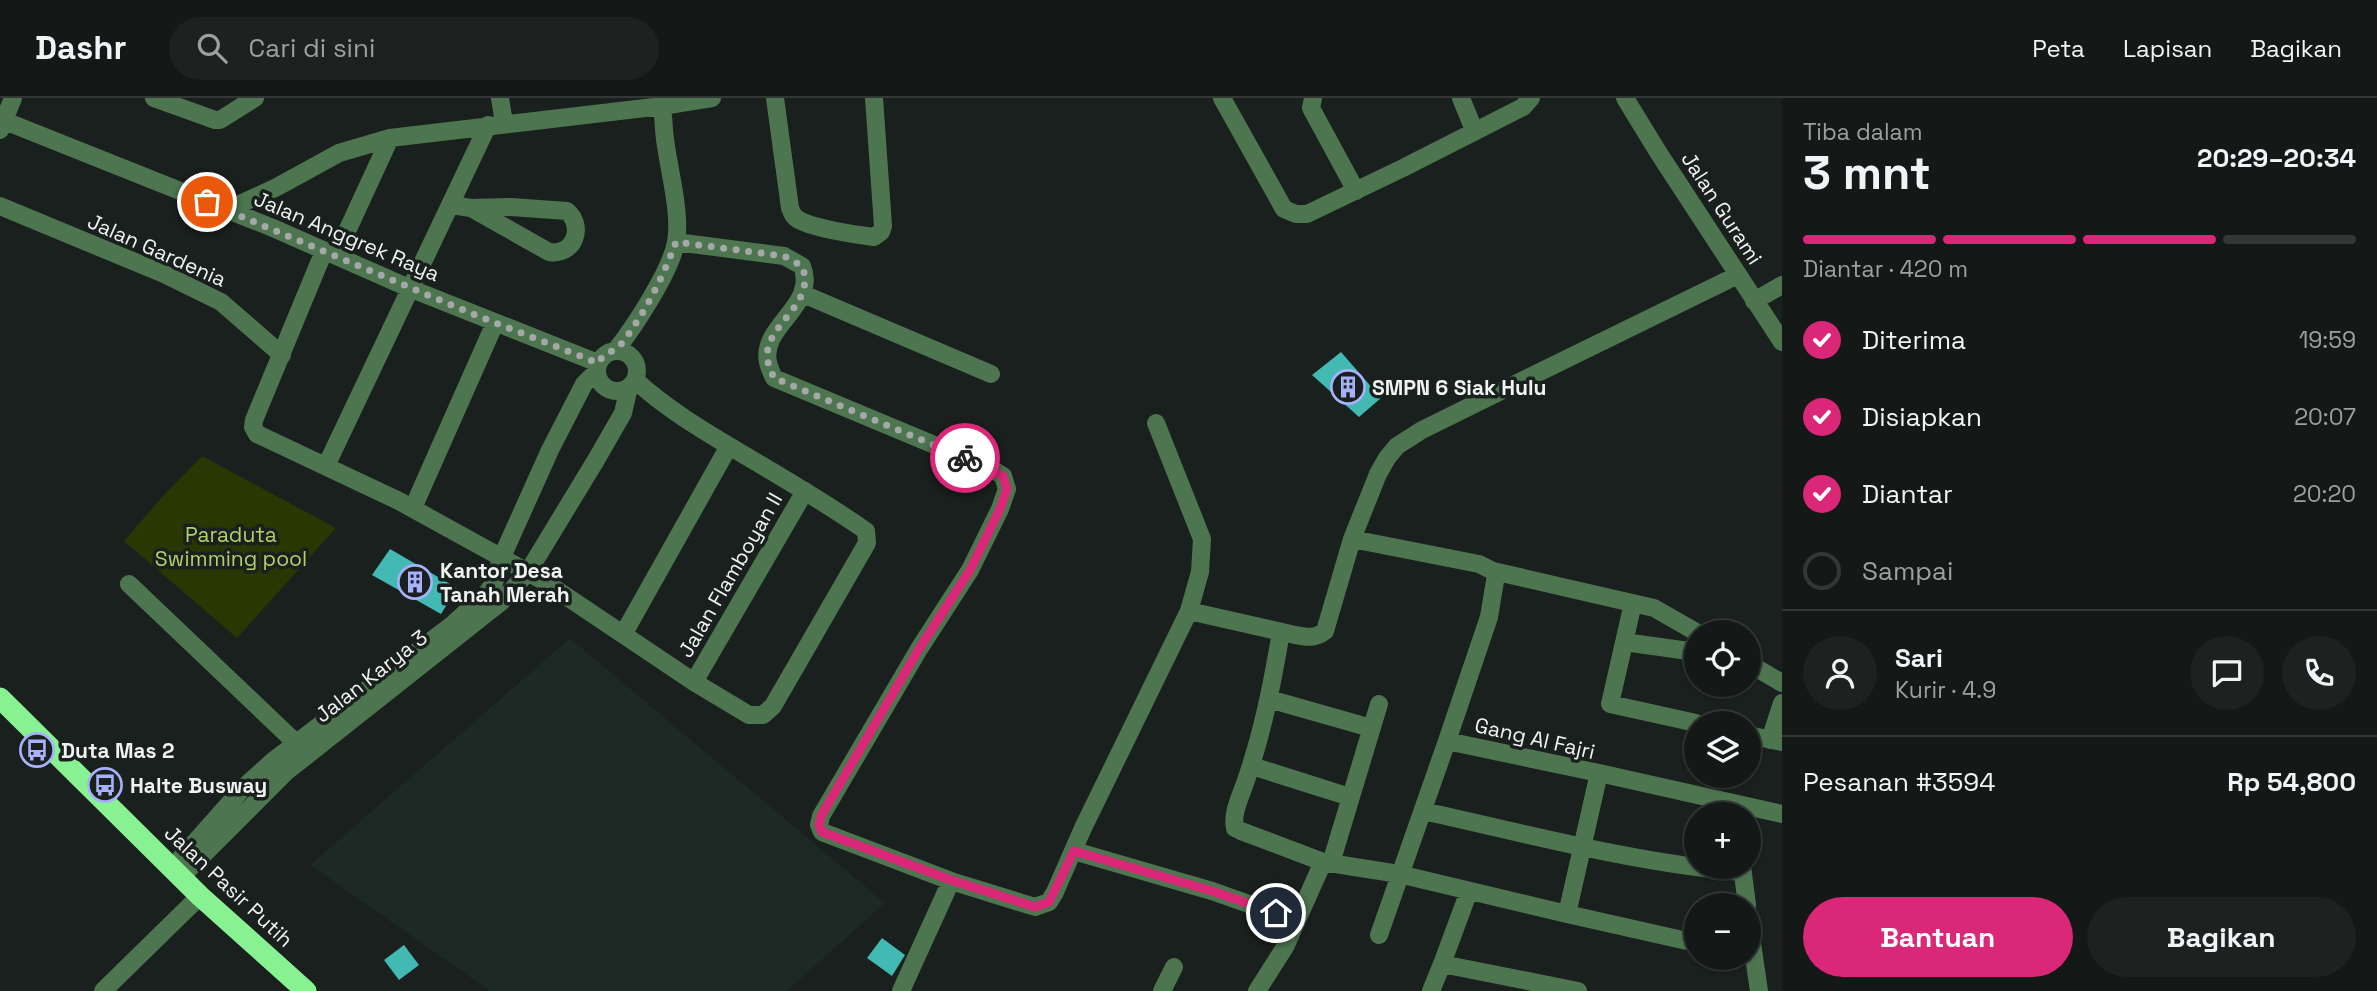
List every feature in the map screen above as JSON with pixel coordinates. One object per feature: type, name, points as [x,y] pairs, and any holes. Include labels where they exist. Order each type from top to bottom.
[{"type":"highway","name":"Jalan Pasir Putih","points":[[2,703],[200,896],[306,991]]},
{"type":"street","points":[[1,123],[13,98]]},
{"type":"street","points":[[154,98],[215,120],[220,120],[255,98]]},
{"type":"street","points":[[326,466],[409,288],[496,124],[500,98]]},
{"type":"street","points":[[227,210],[277,187],[339,153],[390,138],[662,102],[712,98]]},
{"type":"street","points":[[775,98],[793,214],[802,221],[826,228],[874,237],[881,232],[883,226],[874,98]]},
{"type":"street","points":[[1222,98],[1284,209],[1296,214],[1307,214],[1356,191],[1523,107],[1531,98]]},
{"type":"street","points":[[1313,98],[1311,108],[1356,191]]},
{"type":"street","points":[[1461,98],[1474,130]]},
{"type":"street","name":"Jalan Gurami","points":[[1625,98],[1782,342]]},
{"type":"street","name":"Jalan Karya 3","points":[[176,872],[279,766],[457,630],[494,583],[501,559],[577,396],[605,354],[616,350],[633,329],[669,261],[676,242],[677,219],[665,142],[662,102]]},
{"type":"street","name":"Jalan Anggrek Raya","points":[[1,123],[227,210],[597,367]]},
{"type":"street","points":[[390,138],[330,253],[282,355],[254,420],[254,430],[257,434],[413,508],[528,572],[749,715],[763,715],[773,706],[867,543],[866,531],[632,384],[623,390],[611,390],[601,383],[597,367]]},
{"type":"street","points":[[451,205],[471,208],[511,206],[567,211],[576,222],[576,236],[572,245],[564,250],[549,252],[471,208]]},
{"type":"street","name":"Jalan Gardenia","points":[[0,206],[164,274],[221,302],[282,355]]},
{"type":"street","points":[[676,242],[784,256],[802,266],[807,278],[803,294],[769,343],[767,361],[774,378],[992,469],[1003,476],[1007,489],[970,570],[919,649],[819,821],[822,832],[951,880],[1035,907],[1049,902],[1189,611],[1200,572],[1202,539],[1156,423]]},
{"type":"street","points":[[1189,611],[1281,632],[1317,637],[1325,631],[1352,539],[1378,474],[1397,446],[1422,430],[1738,275]]},
{"type":"street","points":[[1754,301],[1782,285]]},
{"type":"street","points":[[803,294],[991,374]]},
{"type":"street","points":[[413,508],[495,323]]},
{"type":"street","name":"Jalan Karya 3","points":[[279,766],[296,743],[501,602],[528,572],[623,413],[637,370],[633,329]]},
{"type":"street","points":[[616,350],[626,352],[634,360]]},
{"type":"street","points":[[624,633],[729,446]]},
{"type":"street","name":"Jalan Flamboyan II","points":[[694,681],[805,491]]},
{"type":"street","points":[[1352,539],[1479,564],[1493,571],[1654,608],[1684,625]]},
{"type":"street","points":[[1447,741],[1489,617],[1496,583],[1493,571]]},
{"type":"street","points":[[129,584],[296,743]]},
{"type":"street","points":[[1633,603],[1609,704],[1684,720]]},
{"type":"street","points":[[1281,632],[1269,699],[1252,766],[1235,812],[1236,828],[1327,862],[1399,874],[1684,940]]},
{"type":"street","points":[[1624,642],[1684,650]]},
{"type":"street","points":[[1761,670],[1782,682]]},
{"type":"street","points":[[1269,699],[1371,727]]},
{"type":"street","points":[[1257,991],[1285,947],[1327,862],[1379,704]]},
{"type":"street","points":[[1776,741],[1782,704]]},
{"type":"street","name":"Gang Al Fajri","points":[[1379,935],[1447,741],[1599,773],[1567,914]]},
{"type":"street","points":[[1252,766],[1350,797]]},
{"type":"street","points":[[1599,773],[1710,802]]},
{"type":"street","points":[[1423,811],[1582,846],[1684,865]]},
{"type":"street","points":[[1761,812],[1782,814]]},
{"type":"street","points":[[1074,851],[1212,891],[1297,920]]},
{"type":"street","points":[[901,991],[951,880]]},
{"type":"street","points":[[1432,991],[1469,891]]},
{"type":"street","points":[[104,991],[200,896]]},
{"type":"street","points":[[1442,964],[1512,985],[1578,991]]},
{"type":"street","points":[[1162,991],[1174,967]]},
{"type":"street","points":[[1755,970],[1759,991]]},
{"type":"shaded area","points":[[570,638],[885,903],[787,991],[490,991],[310,865]]},
{"type":"green space","name":"Paraduta Swimming pool","points":[[202,456],[336,528],[237,638],[124,541]]},
{"type":"building","name":"SMPN 6 Siak Hulu","points":[[1341,352],[1381,398],[1359,417],[1312,375]]},
{"type":"building","name":"Kantor Desa Tanah Merah","points":[[390,549],[457,588],[441,614],[372,575]]},
{"type":"building","points":[[882,938],[905,955],[892,976],[867,958]]},
{"type":"building","points":[[404,945],[419,965],[399,980],[384,960]]},
{"type":"way so far","points":[[207,202],[409,288],[598,363],[605,354],[616,350],[633,329],[669,261],[676,242],[784,256],[802,266],[807,278],[803,294],[769,343],[767,361],[774,378],[965,458]]},
{"type":"place","name":"SMPN 6 Siak Hulu","points":[[1348,387]]},
{"type":"place","name":"Kantor Desa Tanah Merah","points":[[415,582]]},
{"type":"place","name":"Duta Mas 2","points":[[37,750]]},
{"type":"place","name":"Halte Busway","points":[[105,785]]},
{"type":"route","points":[[965,458],[1003,476],[1007,489],[1000,509],[970,570],[919,649],[821,816],[819,825],[822,832],[951,880],[1035,907],[1049,902],[1074,851],[1212,891],[1276,913]]}]
